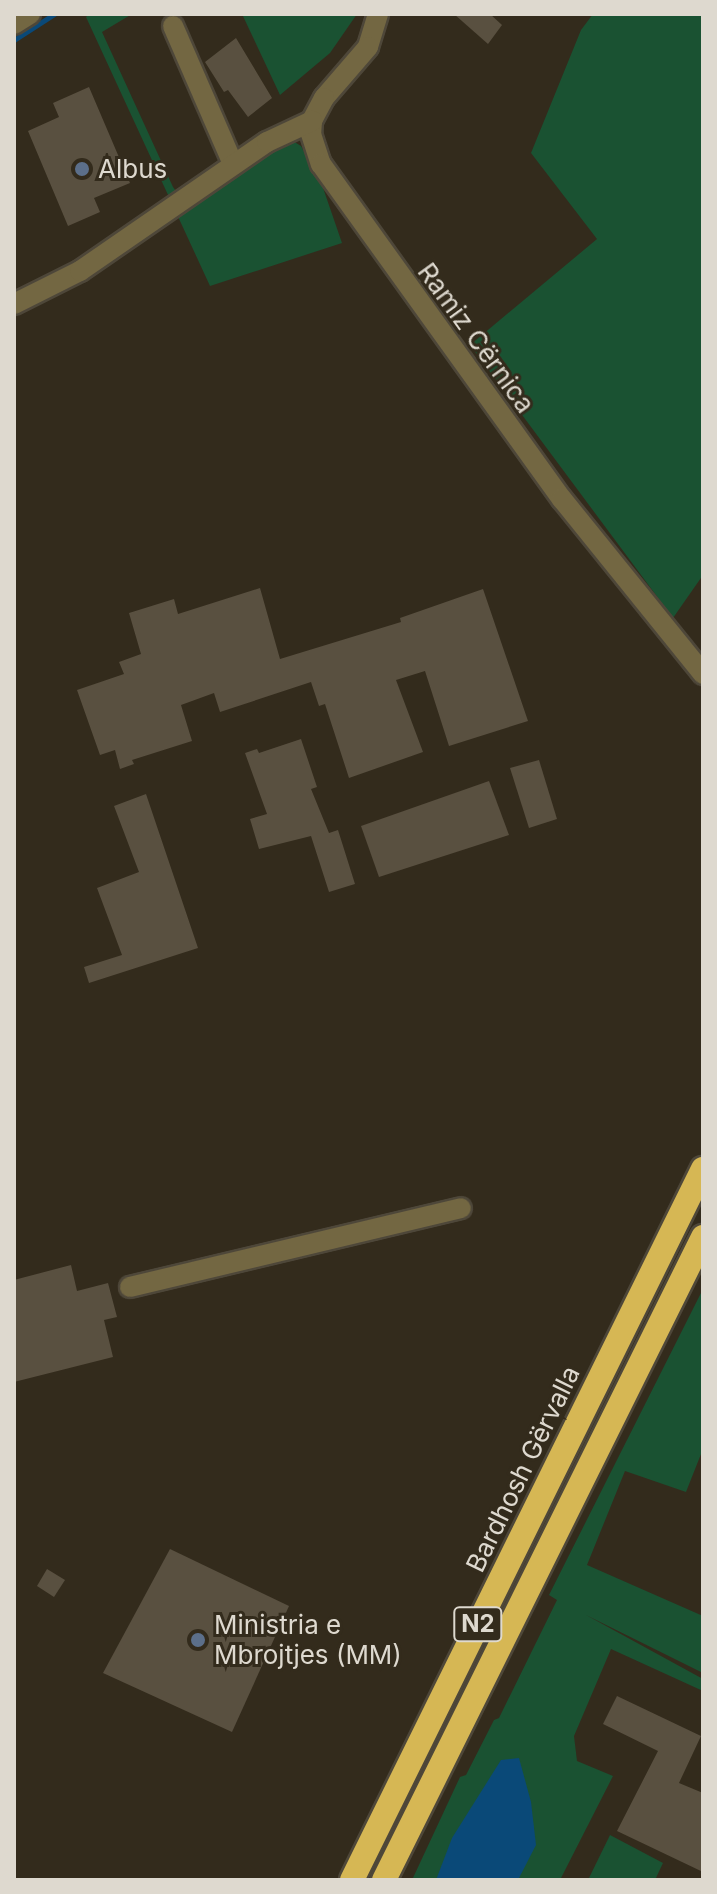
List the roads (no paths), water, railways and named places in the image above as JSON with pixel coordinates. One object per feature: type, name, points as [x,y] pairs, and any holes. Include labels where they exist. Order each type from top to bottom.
[{"type":"highway","name":"Bardhosh Gërvalla","points":[[352,1880],[703,1169]]},
{"type":"highway","name":"N2","points":[[384,1880],[703,1237]]},
{"type":"street","points":[[14,24],[30,14]]},
{"type":"street","points":[[14,304],[80,271],[267,142],[312,121],[324,98],[368,47],[378,14]]},
{"type":"street","points":[[173,26],[233,164]]},
{"type":"street","name":"Ramiz Cërnica","points":[[312,121],[314,147],[336,190],[562,499],[703,674]]},
{"type":"street","points":[[130,1287],[461,1208]]},
{"type":"water","points":[[519,1758],[531,1802],[536,1845],[518,1880],[436,1880],[452,1838],[501,1760]]},
{"type":"waterway","points":[[14,40],[54,14]]},
{"type":"place","name":"Albus","points":[[82,169]]},
{"type":"place","name":"Ministria e Mbrojtjes (MM)","points":[[198,1640]]}]
